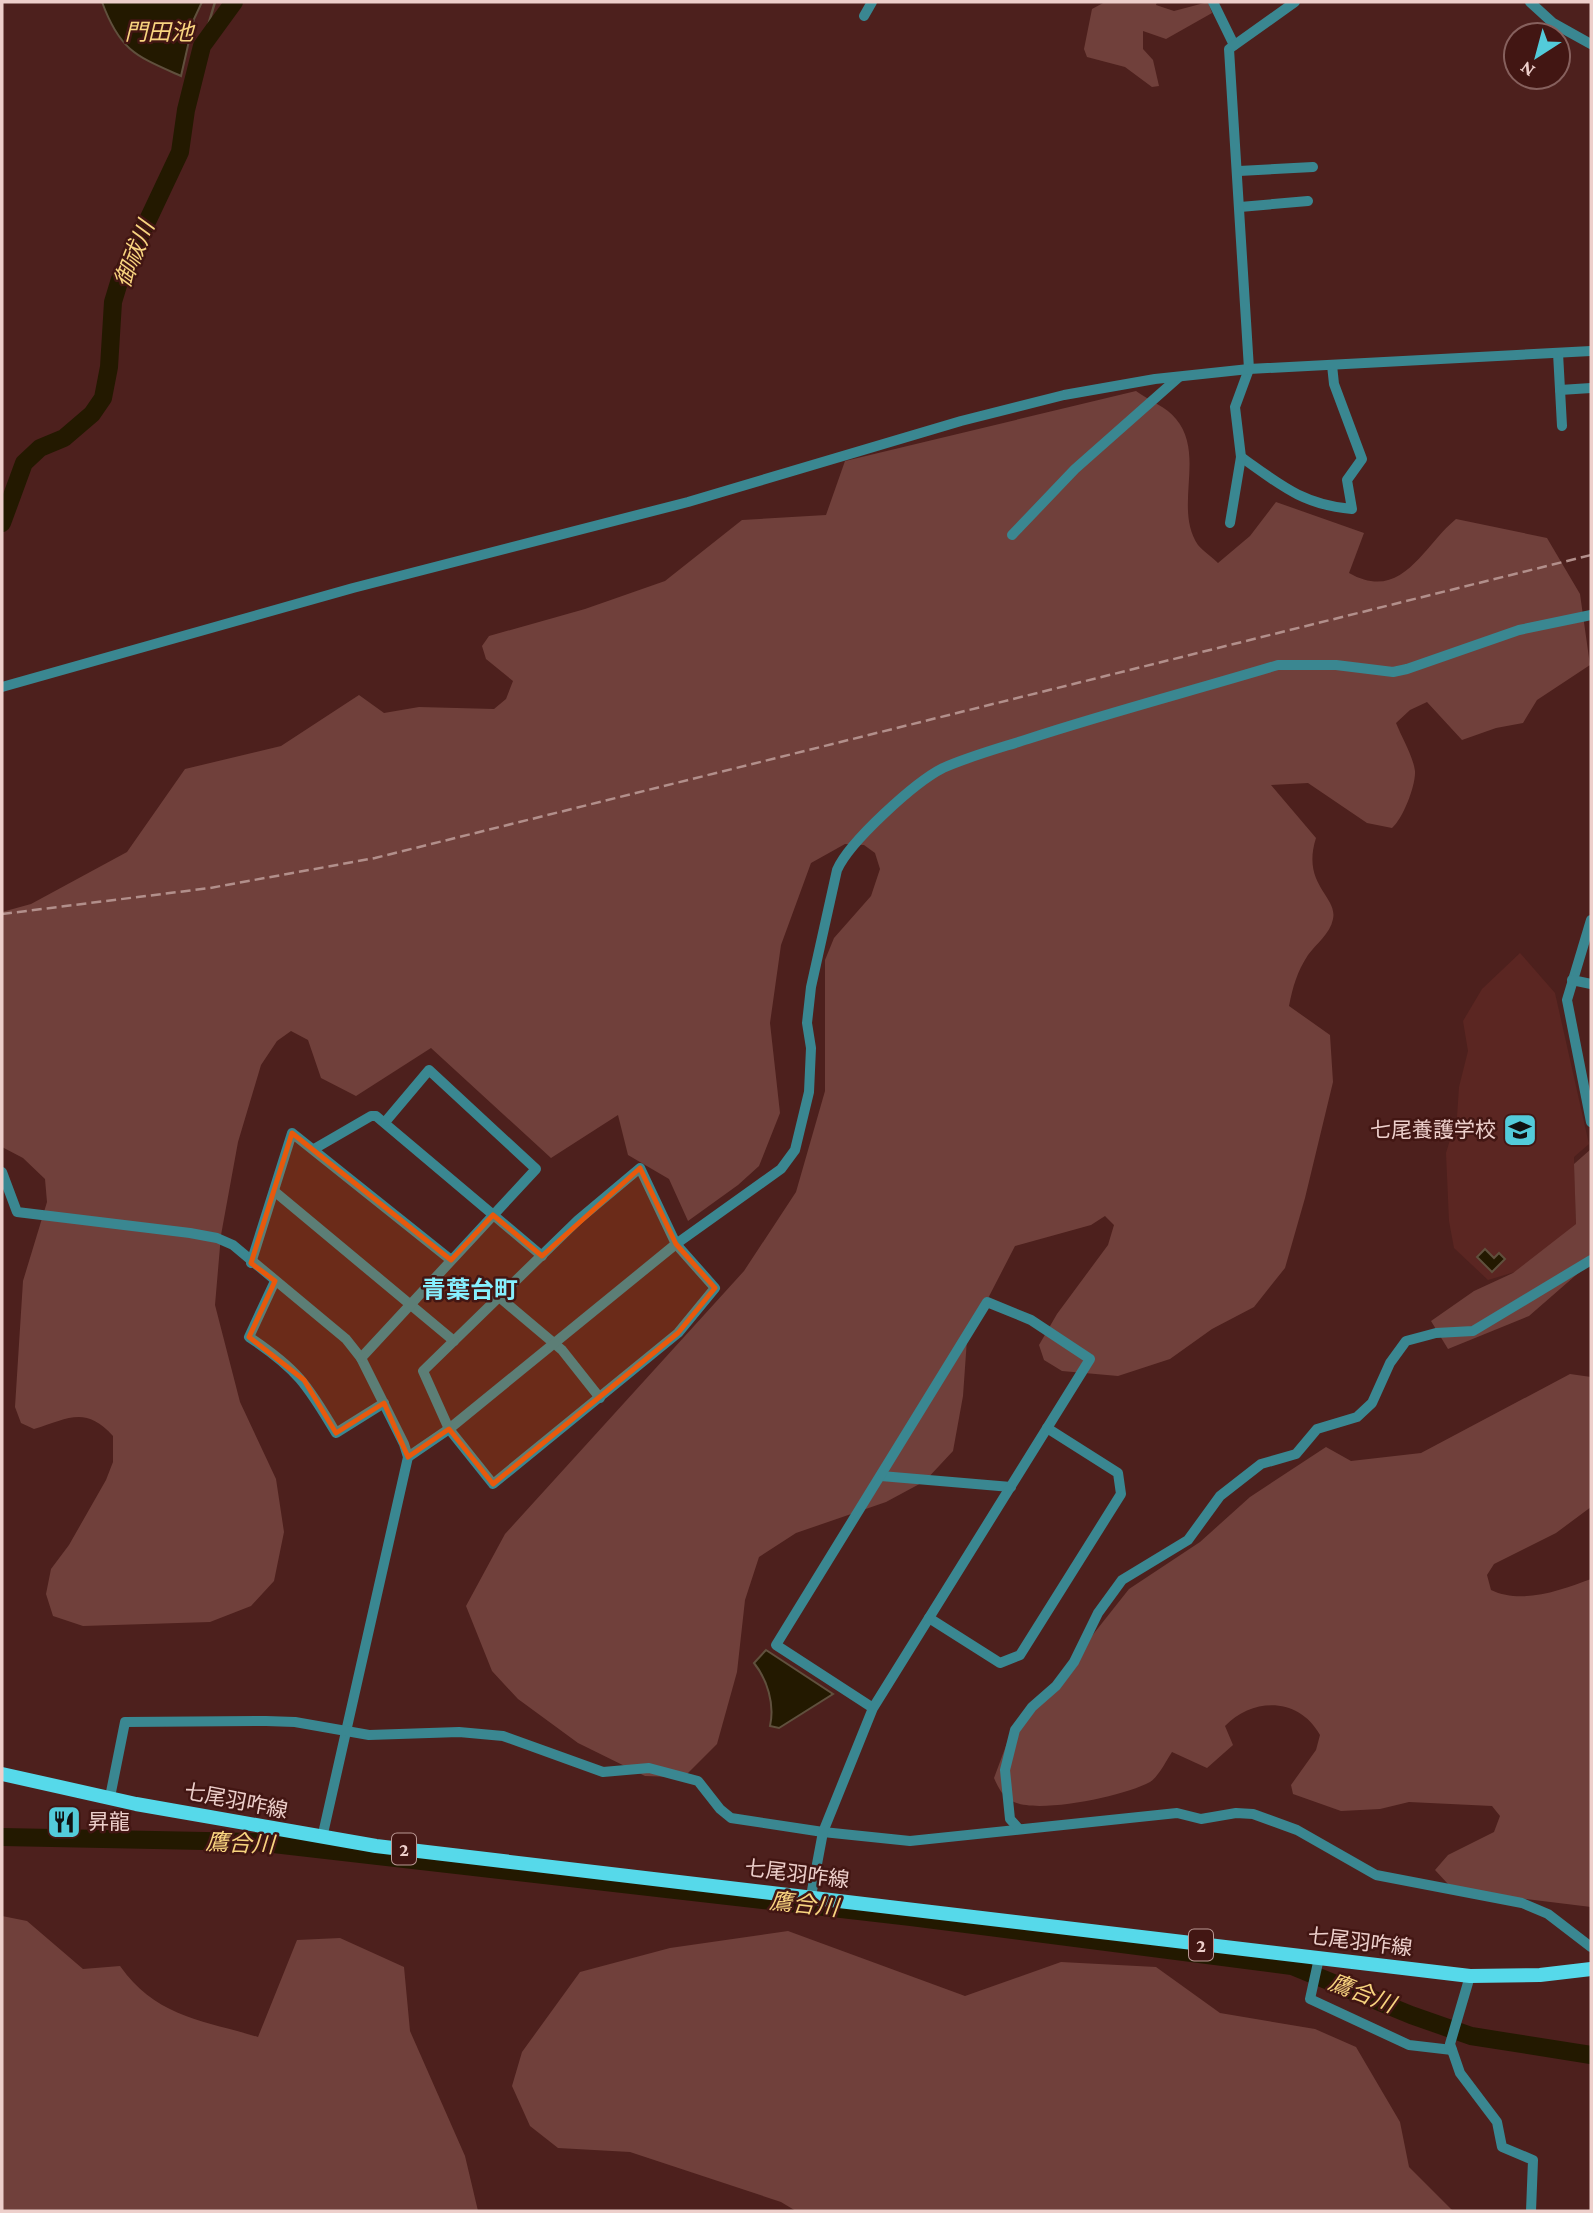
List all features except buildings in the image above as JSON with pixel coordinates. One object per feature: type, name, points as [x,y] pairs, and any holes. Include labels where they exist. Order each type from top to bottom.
[{"type":"main road","name":"七尾羽咋線","points":[[2,1774],[322,1838],[1470,1976],[1540,1975],[1591,1969]]},
{"type":"street","points":[[864,16],[872,2]]},
{"type":"street","points":[[1213,2],[1234,45]]},
{"type":"street","points":[[1230,523],[1241,457],[1235,407],[1249,369],[1239,171],[1229,48],[1295,2]]},
{"type":"street","points":[[1530,2],[1553,23],[1591,44]]},
{"type":"street","points":[[1239,171],[1313,167]]},
{"type":"street","points":[[1240,207],[1308,201]]},
{"type":"street","points":[[2,687],[353,588],[688,502],[974,418],[1064,395],[1249,369],[1591,351]]},
{"type":"street","points":[[1558,353],[1562,426]]},
{"type":"street","points":[[1241,457],[1281,485],[1321,506],[1352,509],[1348,480],[1362,459],[1334,384],[1332,365]]},
{"type":"street","points":[[1012,535],[1075,469],[1179,377]]},
{"type":"street","points":[[1560,390],[1591,388]]},
{"type":"street","points":[[408,1457],[449,1429],[676,1244],[781,1169],[795,1150],[809,1092],[810,1048],[807,1023],[811,987],[837,870],[841,860],[865,832],[926,778],[964,760],[1060,728],[1278,665],[1297,663],[1400,671],[1519,631],[1591,615]]},
{"type":"street","points":[[1591,920],[1567,1000],[1591,1122]]},
{"type":"street","points":[[1572,980],[1591,984]]},
{"type":"street","points":[[361,1358],[536,1169],[429,1070],[386,1121]]},
{"type":"street","points":[[314,1149],[371,1116],[386,1121],[542,1256]]},
{"type":"street","points":[[251,1263],[292,1133],[451,1260]]},
{"type":"street","points":[[640,1168],[676,1244],[715,1288],[678,1333],[494,1484],[449,1429],[423,1371],[578,1220],[640,1168]]},
{"type":"street","points":[[2,1172],[17,1212],[217,1238],[233,1245],[251,1263],[346,1339],[361,1358],[384,1403],[408,1457],[322,1838]]},
{"type":"street","points":[[274,1191],[454,1341]]},
{"type":"street","points":[[1019,1829],[1010,1819],[1005,1770],[1014,1730],[1032,1707],[1056,1686],[1074,1662],[1098,1613],[1122,1580],[1188,1540],[1220,1496],[1261,1465],[1296,1454],[1317,1429],[1357,1417],[1373,1403],[1390,1363],[1406,1341],[1436,1332],[1473,1331],[1591,1260]]},
{"type":"street","points":[[275,1281],[249,1337],[282,1359],[304,1380],[336,1433],[384,1403]]},
{"type":"street","points":[[498,1296],[555,1343],[600,1398]]},
{"type":"street","points":[[811,1896],[823,1832],[873,1708],[1090,1359],[1031,1320],[987,1302],[776,1645],[873,1708]]},
{"type":"street","points":[[929,1618],[1000,1664],[1020,1655],[1121,1494],[1118,1473],[1047,1428]]},
{"type":"street","points":[[881,1476],[1011,1486]]},
{"type":"street","points":[[110,1797],[125,1722],[295,1722],[345,1731],[397,1735],[459,1732],[503,1736],[603,1772],[649,1769],[698,1781],[720,1810],[731,1818],[823,1832],[910,1841],[1177,1813],[1201,1819],[1236,1813],[1253,1814],[1297,1830],[1376,1875],[1522,1903],[1548,1914],[1591,1947]]},
{"type":"street","points":[[1319,1959],[1310,1999],[1409,2045],[1452,2050]]},
{"type":"street","points":[[1470,1976],[1453,2033],[1452,2050],[1460,2073],[1497,2122],[1502,2147],[1533,2160],[1535,2181],[1531,2211]]},
{"type":"highlighted area","points":[[292,1133],[451,1260],[493,1215],[542,1256],[640,1168],[676,1244],[715,1288],[678,1333],[493,1484],[449,1429],[408,1457],[384,1403],[336,1433],[304,1380],[249,1337],[275,1281],[251,1263]]},
{"type":"shaded area","points":[[1105,2],[1157,2],[1156,5],[1174,11],[1208,2],[1212,13],[1166,39],[1143,31],[1143,49],[1153,60],[1159,86],[1152,87],[1125,67],[1087,57],[1084,49],[1092,9]]},
{"type":"shaded area","points":[[1136,391],[1163,407],[1176,419],[1185,433],[1190,465],[1188,515],[1191,530],[1198,545],[1218,563],[1250,536],[1276,502],[1364,533],[1349,573],[1367,580],[1383,581],[1410,568],[1456,519],[1547,538],[1580,594],[1590,665],[1537,700],[1523,723],[1496,728],[1462,740],[1427,702],[1410,710],[1396,723],[1412,759],[1415,777],[1404,810],[1392,828],[1367,823],[1308,783],[1271,785],[1316,838],[1313,867],[1333,911],[1329,929],[1301,967],[1289,1006],[1330,1035],[1333,1082],[1285,1268],[1254,1307],[1212,1329],[1170,1359],[1118,1376],[1062,1371],[1044,1360],[1039,1345],[1057,1314],[1108,1245],[1114,1225],[1105,1216],[1091,1225],[1015,1246],[967,1339],[963,1396],[953,1451],[925,1481],[886,1502],[796,1533],[759,1557],[745,1600],[737,1672],[717,1744],[688,1773],[675,1777],[645,1776],[578,1743],[518,1699],[492,1671],[466,1606],[505,1534],[744,1271],[796,1192],[825,1091],[825,960],[834,938],[871,896],[880,869],[875,853],[864,845],[845,844],[811,863],[781,945],[770,1023],[780,1113],[759,1166],[738,1185],[688,1221],[669,1179],[628,1155],[618,1115],[551,1158],[431,1048],[356,1096],[321,1078],[308,1040],[291,1031],[277,1041],[261,1065],[238,1142],[221,1235],[215,1305],[240,1402],[276,1479],[284,1532],[274,1581],[251,1606],[210,1622],[83,1626],[53,1616],[46,1594],[51,1569],[69,1545],[106,1480],[113,1462],[113,1436],[94,1420],[76,1417],[34,1429],[21,1423],[15,1407],[23,1281],[47,1202],[45,1179],[23,1158],[2,1147],[2,912],[31,904],[127,852],[185,769],[281,746],[359,695],[384,713],[419,707],[494,709],[506,699],[513,681],[486,659],[482,646],[489,636],[585,609],[665,581],[742,520],[826,515],[845,461]]},
{"type":"shaded area","name":"七尾養護学校","points":[[1520,953],[1555,993],[1589,1144],[1574,1157],[1576,1224],[1528,1268],[1488,1280],[1454,1248],[1449,1221],[1446,1153],[1457,1117],[1459,1087],[1468,1051],[1463,1021],[1482,989]]},
{"type":"shaded area","points":[[1591,1149],[1591,1262],[1529,1316],[1448,1349],[1431,1321],[1474,1291],[1513,1273],[1576,1224],[1574,1164]]},
{"type":"shaded area","points":[[1570,1374],[1591,1377],[1591,1507],[1556,1533],[1494,1564],[1487,1575],[1491,1590],[1515,1596],[1541,1594],[1591,1579],[1591,1907],[1462,1891],[1448,1884],[1435,1870],[1448,1855],[1494,1832],[1500,1816],[1492,1806],[1409,1802],[1380,1809],[1341,1811],[1293,1794],[1291,1785],[1316,1750],[1320,1735],[1300,1713],[1275,1705],[1249,1710],[1225,1726],[1233,1745],[1207,1768],[1172,1752],[1150,1782],[1103,1798],[1042,1806],[1014,1802],[1001,1792],[994,1778],[1007,1743],[1129,1589],[1200,1542],[1250,1497],[1326,1447],[1351,1461],[1421,1453]]},
{"type":"shaded area","points":[[2,1916],[27,1921],[83,1969],[120,1966],[134,1983],[165,2006],[199,2021],[258,2037],[297,1940],[340,1938],[404,1967],[410,2031],[465,2156],[478,2211],[2,2211]]},
{"type":"shaded area","points":[[788,1931],[965,1996],[1061,1962],[1156,1967],[1220,2013],[1315,2029],[1356,2047],[1400,2122],[1409,2167],[1453,2211],[796,2211],[781,2202],[630,2152],[558,2148],[530,2126],[512,2086],[522,2052],[580,1972],[670,1948]]},
{"type":"water","name":"門田池","points":[[102,2],[202,2],[194,19],[181,76],[131,50],[116,31]]},
{"type":"water","points":[[1485,1249],[1494,1258],[1499,1253],[1505,1259],[1492,1272],[1477,1257]]},
{"type":"water","points":[[766,1650],[833,1694],[779,1728],[770,1726],[769,1692],[754,1663]]},
{"type":"waterway","points":[[202,46],[215,2]]},
{"type":"waterway","name":"御祓川","points":[[2,523],[24,463],[40,448],[64,438],[92,414],[103,398],[109,367],[113,302],[120,279],[180,152],[186,110],[202,46],[234,2]]},
{"type":"waterway","name":"鷹合川","points":[[2,1837],[256,1842],[911,1917],[1292,1966],[1411,2015],[1471,2036],[1591,2055]]},
{"type":"railway","points":[[2,914],[210,888],[375,858],[1591,555]]},
{"type":"place","name":"七尾養護学校","points":[[1520,1130]]},
{"type":"place","name":"昇龍","points":[[64,1822]]},
{"type":"district","name":"青葉台町","points":[[470,1290]]}]
